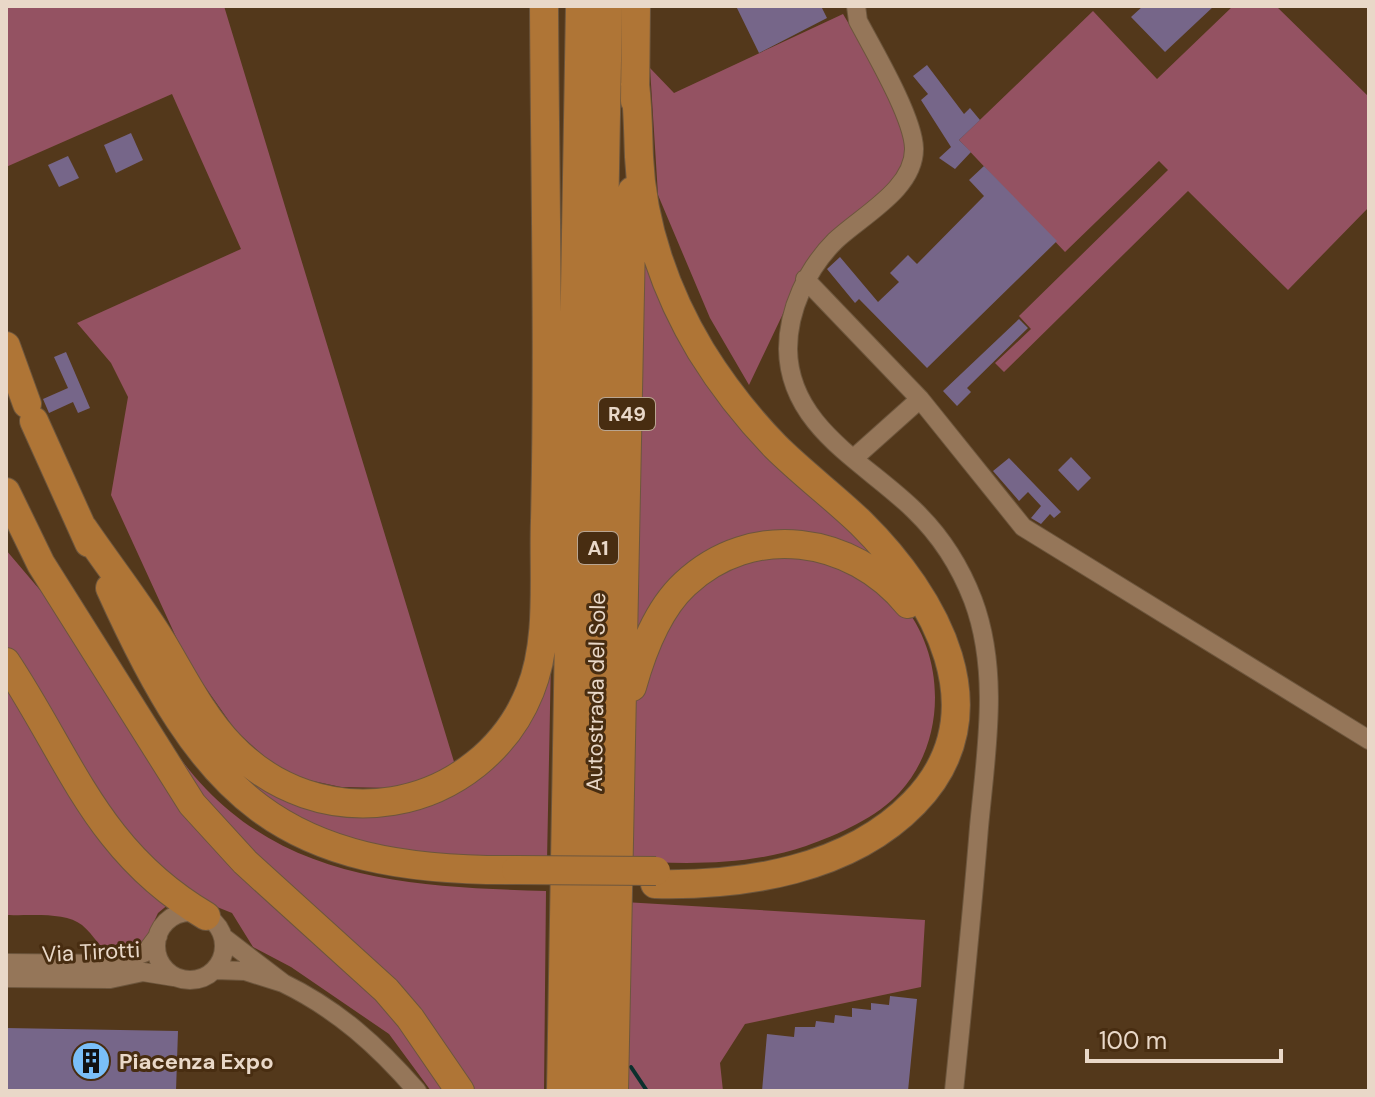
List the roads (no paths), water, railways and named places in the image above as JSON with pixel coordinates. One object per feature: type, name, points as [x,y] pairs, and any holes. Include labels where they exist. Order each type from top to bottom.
[{"type":"highway","points":[[83,528],[143,613],[217,729],[264,774],[299,792],[335,802],[388,802],[430,791],[463,774],[491,751],[515,722],[532,686],[541,633],[545,491],[544,6]]},
{"type":"highway","points":[[574,6],[579,75]]},
{"type":"highway","name":"Autostrada del Sole","points":[[561,1091],[580,6]]},
{"type":"highway","name":"Autostrada del Sole","points":[[588,1091],[608,6]]},
{"type":"highway","name":"R49","points":[[614,1091],[636,6]]},
{"type":"highway","points":[[10,498],[94,616],[184,754],[236,809],[284,841],[365,871],[430,880],[517,876],[655,878],[728,883],[817,862],[875,834],[909,809],[933,781],[953,730],[955,690],[945,642],[918,593],[861,523],[794,464],[735,401],[680,311],[658,256],[643,190],[635,84]]},
{"type":"highway","points":[[6,346],[30,412],[125,622],[175,716],[215,771],[253,805],[300,834],[370,858],[517,876]]},
{"type":"highway","points":[[10,498],[54,586],[192,804],[245,862],[386,990],[410,1018],[460,1091]]},
{"type":"highway","points":[[622,743],[636,671],[663,611],[698,573],[750,548],[810,544],[847,555],[865,565],[911,607],[935,656],[941,700],[934,745],[915,782],[886,811],[832,841],[767,863],[655,878]]},
{"type":"highway","points":[[6,662],[71,776],[97,815],[157,883],[215,927]]},
{"type":"street","points":[[856,6],[858,21],[909,125],[914,146],[912,163],[902,182],[832,243],[805,279],[790,327],[788,350],[795,388],[815,423],[912,508],[940,540],[972,599],[987,649],[988,729],[954,1091]]},
{"type":"street","points":[[805,279],[920,399],[1023,527],[1369,740]]},
{"type":"street","points":[[854,458],[920,399]]},
{"type":"street","points":[[283,983],[245,971],[215,970],[198,979],[178,977],[162,965],[158,936],[174,917],[190,913],[215,927],[283,983],[342,1017],[381,1049],[417,1091]]},
{"type":"street","points":[[215,927],[223,955],[215,970]]},
{"type":"street","name":"Via Tirotti","points":[[6,963],[117,964],[146,952],[158,936]]},
{"type":"street","name":"Via Tirotti","points":[[6,978],[110,979],[143,972],[178,977]]},
{"type":"waterway","points":[[631,1067],[647,1091]]},
{"type":"place","name":"Piacenza Expo","points":[[91,1061]]}]
